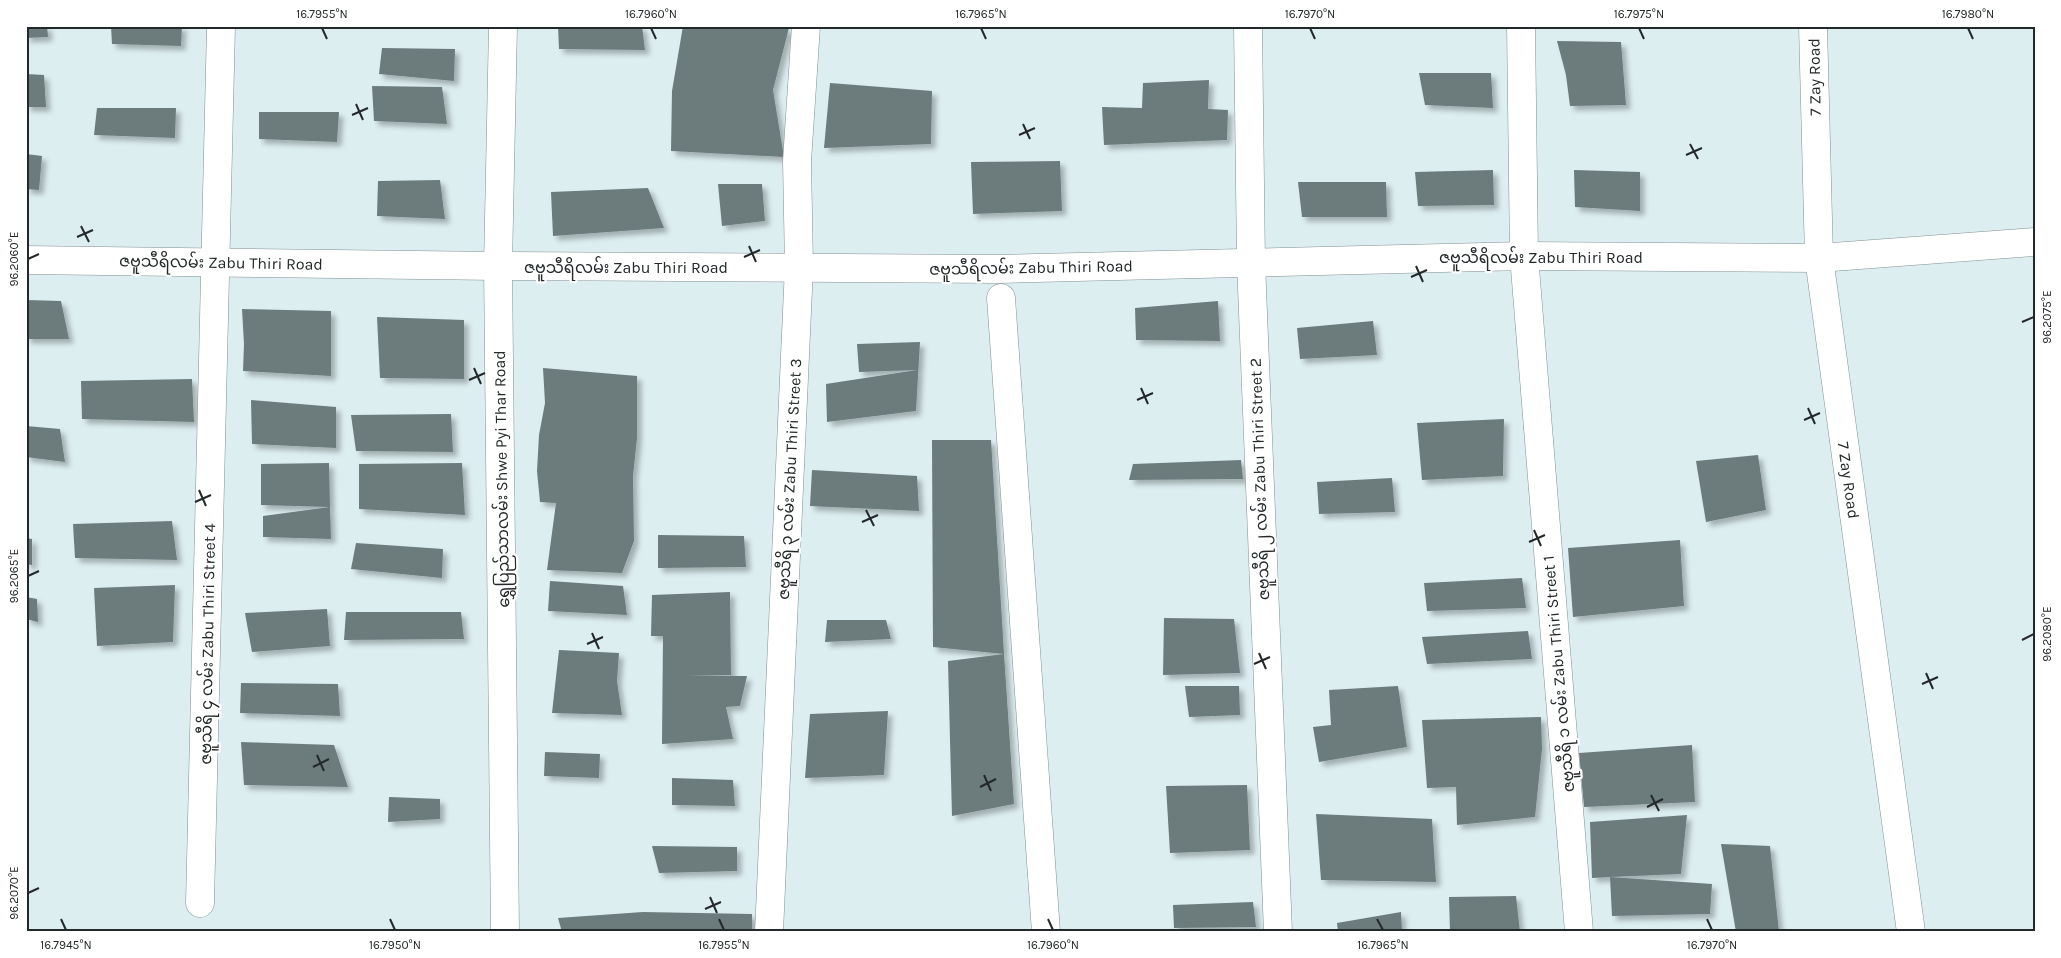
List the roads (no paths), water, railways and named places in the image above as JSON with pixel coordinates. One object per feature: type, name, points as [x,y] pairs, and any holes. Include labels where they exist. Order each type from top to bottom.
[{"type":"street","name":"ဇဗူသီရိ ၄ လမ်း Zabu Thiri Street 4","points":[[200,903],[221,26]]},
{"type":"street","name":"ရွှေပြည်သာလမ်း Shwe Pyi Thar Road","points":[[503,26],[498,266],[505,932]]},
{"type":"street","name":"ဇဗူသီရိ ၃ လမ်း Zabu Thiri Street 3","points":[[769,932],[799,267],[797,162],[806,26]]},
{"type":"street","name":"ဇဗူသီရိ ၂ လမ်း Zabu Thiri Street 2","points":[[1248,26],[1250,263],[1278,932]]},
{"type":"street","name":"ဇဗူသီရိ ၁ လမ်း Zabu Thiri Street 1","points":[[1521,26],[1524,256],[1579,932]]},
{"type":"street","name":"7 Zay Road","points":[[1813,26],[1819,258],[1911,932]]},
{"type":"street","name":"ဇဗူသီရိလမ်း Zabu Thiri Road","points":[[26,260],[498,266],[999,269],[1524,256],[1819,258],[2035,242]]},
{"type":"street","points":[[1001,298],[1046,932]]}]
